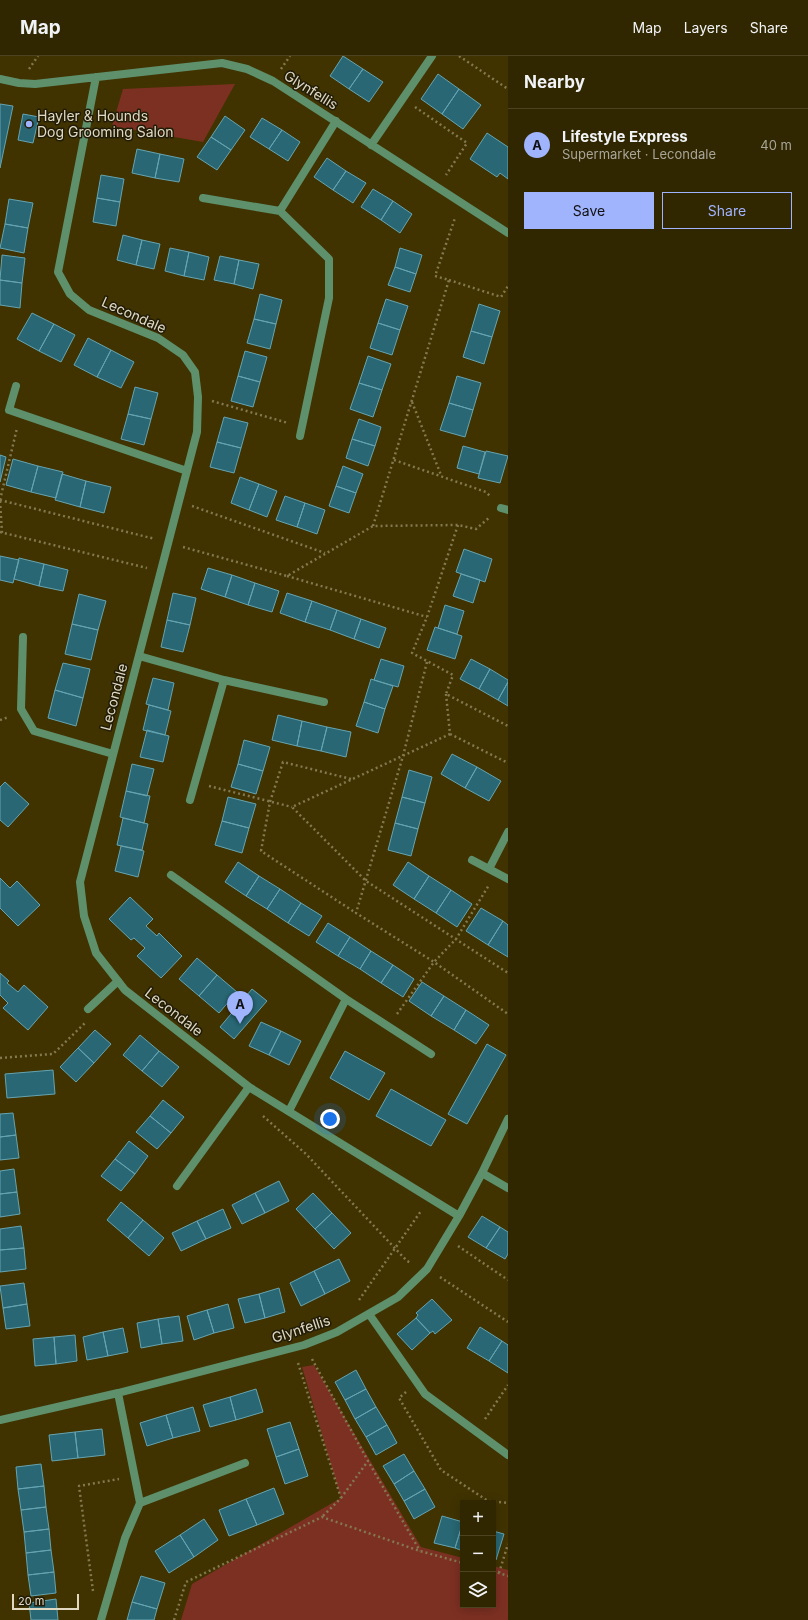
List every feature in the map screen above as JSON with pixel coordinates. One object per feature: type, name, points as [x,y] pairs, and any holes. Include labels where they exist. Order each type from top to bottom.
[{"type":"street","points":[[371,145],[432,56]]},
{"type":"street","name":"Glynfellis","points":[[0,79],[19,84],[35,84],[222,62],[247,69],[273,81],[508,233]]},
{"type":"street","name":"Lecondale","points":[[96,77],[58,272],[70,294],[89,310],[158,338],[183,355],[195,372],[198,397],[197,432],[80,882],[84,916],[96,953],[125,990],[250,1087],[459,1216]]},
{"type":"street","points":[[280,211],[336,121]]},
{"type":"street","points":[[203,198],[280,211],[329,259],[329,298],[300,436]]},
{"type":"street","points":[[16,386],[9,410],[186,471]]},
{"type":"street","points":[[23,637],[21,709],[34,731],[113,754]]},
{"type":"street","points":[[139,656],[224,680],[324,702]]},
{"type":"street","points":[[190,800],[224,680]]},
{"type":"street","points":[[493,871],[508,832]]},
{"type":"street","points":[[472,860],[508,879]]},
{"type":"street","points":[[171,874],[346,999],[431,1054]]},
{"type":"street","points":[[88,1009],[118,981]]},
{"type":"street","points":[[289,1111],[346,999]]},
{"type":"street","points":[[177,1186],[250,1087]]},
{"type":"street","name":"Glynfellis","points":[[0,1420],[304,1345],[337,1332],[398,1297],[428,1269],[482,1173],[508,1119]]},
{"type":"street","points":[[482,1173],[508,1188]]},
{"type":"street","points":[[369,1314],[424,1394],[508,1455]]},
{"type":"street","points":[[101,1619],[125,1538],[140,1503],[118,1392]]},
{"type":"street","points":[[140,1503],[245,1463]]},
{"type":"path","points":[[459,56],[508,89]]},
{"type":"path","points":[[403,99],[467,143],[438,188]]},
{"type":"path","points":[[461,202],[435,276],[501,297],[508,286]]},
{"type":"path","points":[[373,526],[449,280]]},
{"type":"path","points":[[198,397],[302,427]]},
{"type":"path","points":[[412,401],[441,476]]},
{"type":"path","points":[[21,414],[0,500],[1,532],[160,572]]},
{"type":"path","points":[[287,576],[373,526],[458,525],[476,529],[505,509],[486,492],[394,460]]},
{"type":"path","points":[[0,500],[168,542],[427,617]]},
{"type":"path","points":[[179,501],[326,554]]},
{"type":"path","points":[[450,734],[446,694],[453,675],[412,654],[427,617],[458,525]]},
{"type":"path","points":[[356,913],[403,756],[427,662]]},
{"type":"path","points":[[446,694],[508,726]]},
{"type":"path","points":[[292,807],[450,734]]},
{"type":"path","points":[[450,734],[508,763]]},
{"type":"path","points":[[352,779],[283,762],[270,802],[261,851],[434,962],[508,1014]]},
{"type":"path","points":[[195,782],[292,807],[366,881],[508,973]]},
{"type":"path","points":[[388,1026],[434,962],[456,939],[493,871]]},
{"type":"path","points":[[0,1058],[53,1054],[90,1018],[88,1009]]},
{"type":"path","points":[[242,1096],[306,1154],[407,1261],[428,1269],[508,1322]]},
{"type":"path","points":[[355,1306],[430,1198]]},
{"type":"path","points":[[446,1238],[508,1280]]},
{"type":"path","points":[[304,1345],[420,1551]]},
{"type":"path","points":[[293,1347],[341,1498]]},
{"type":"path","points":[[416,1382],[399,1398],[441,1470],[488,1501],[508,1503]]},
{"type":"path","points":[[476,1432],[508,1384]]},
{"type":"path","points":[[174,1620],[186,1582],[322,1517],[341,1498],[368,1461]]},
{"type":"path","points":[[101,1619],[91,1585],[79,1486],[135,1476]]},
{"type":"path","points":[[322,1517],[420,1551],[460,1562]]},
{"type":"path","points":[[508,1544],[498,1573],[508,1576]]},
{"type":"shaded area","points":[[235,84],[203,142],[112,126],[123,89]]},
{"type":"shaded area","points":[[314,1365],[421,1547],[460,1557],[460,1608],[496,1608],[496,1567],[508,1570],[508,1620],[181,1620],[192,1584],[341,1498],[302,1367]]},
{"type":"building","points":[[343,56],[363,69],[349,89],[330,76]]},
{"type":"building","points":[[363,69],[383,82],[369,102],[349,89]]},
{"type":"building","points":[[438,74],[459,89],[442,114],[421,99]]},
{"type":"building","points":[[459,89],[481,105],[463,129],[442,114]]},
{"type":"building","points":[[0,104],[13,106],[0,168]]},
{"type":"building","points":[[23,114],[39,117],[33,143],[18,140]]},
{"type":"building","points":[[225,116],[245,130],[231,150],[211,137]]},
{"type":"building","points":[[262,118],[282,130],[269,149],[250,137]]},
{"type":"building","points":[[282,130],[300,142],[288,161],[269,149]]},
{"type":"building","points":[[487,133],[508,147],[508,179],[500,173],[497,177],[470,159]]},
{"type":"building","points":[[211,137],[231,150],[217,170],[197,157]]},
{"type":"building","points":[[137,149],[160,154],[155,178],[132,173]]},
{"type":"building","points":[[160,154],[184,159],[179,182],[155,178]]},
{"type":"building","points":[[327,158],[346,171],[333,190],[314,177]]},
{"type":"building","points":[[346,171],[366,183],[353,203],[333,190]]},
{"type":"building","points":[[101,175],[124,179],[120,202],[97,198]]},
{"type":"building","points":[[373,189],[393,201],[381,220],[361,207]]},
{"type":"building","points":[[97,198],[120,202],[116,226],[93,222]]},
{"type":"building","points":[[9,199],[33,203],[28,228],[5,224]]},
{"type":"building","points":[[393,201],[412,214],[400,233],[381,220]]},
{"type":"building","points":[[5,224],[28,228],[24,253],[0,248]]},
{"type":"building","points":[[123,235],[142,240],[136,265],[117,260]]},
{"type":"building","points":[[142,240],[160,244],[154,269],[136,265]]},
{"type":"building","points":[[170,248],[189,252],[184,276],[165,271]]},
{"type":"building","points":[[400,248],[422,255],[416,274],[395,267]]},
{"type":"building","points":[[189,252],[209,257],[204,280],[184,276]]},
{"type":"building","points":[[2,255],[25,258],[22,283],[0,280]]},
{"type":"building","points":[[220,256],[239,260],[234,284],[214,280]]},
{"type":"building","points":[[239,260],[259,264],[253,289],[234,284]]},
{"type":"building","points":[[395,267],[416,274],[410,292],[388,285]]},
{"type":"building","points":[[0,280],[22,283],[20,308],[0,305]]},
{"type":"building","points":[[260,294],[282,300],[276,324],[254,319]]},
{"type":"building","points":[[386,299],[408,306],[400,330],[378,323]]},
{"type":"building","points":[[479,304],[500,311],[492,337],[471,331]]},
{"type":"building","points":[[32,313],[54,324],[39,351],[17,339]]},
{"type":"building","points":[[254,319],[276,324],[270,349],[247,343]]},
{"type":"building","points":[[378,323],[400,330],[392,355],[370,348]]},
{"type":"building","points":[[54,324],[75,335],[61,362],[39,351]]},
{"type":"building","points":[[471,331],[492,337],[484,364],[463,357]]},
{"type":"building","points":[[88,338],[111,350],[97,377],[74,365]]},
{"type":"building","points":[[111,350],[134,362],[121,388],[97,377]]},
{"type":"building","points":[[245,351],[267,357],[260,382],[238,376]]},
{"type":"building","points":[[368,356],[391,364],[382,390],[359,383]]},
{"type":"building","points":[[238,376],[260,382],[253,407],[231,401]]},
{"type":"building","points":[[457,376],[481,383],[473,410],[449,403]]},
{"type":"building","points":[[359,383],[382,390],[373,417],[350,409]]},
{"type":"building","points":[[135,387],[158,393],[151,419],[128,414]]},
{"type":"building","points":[[449,403],[473,410],[465,437],[440,430]]},
{"type":"building","points":[[128,414],[151,419],[144,445],[121,439]]},
{"type":"building","points":[[224,417],[248,423],[241,448],[217,442]]},
{"type":"building","points":[[359,419],[381,427],[375,446],[352,439]]},
{"type":"building","points":[[352,439],[375,446],[368,466],[346,458]]},
{"type":"building","points":[[217,442],[241,448],[234,473],[210,467]]},
{"type":"building","points":[[463,446],[485,452],[479,474],[457,468]]},
{"type":"building","points":[[486,451],[508,456],[500,483],[478,478]]},
{"type":"building","points":[[0,455],[6,457],[0,482]]},
{"type":"building","points":[[13,459],[38,466],[31,492],[6,485]]},
{"type":"building","points":[[38,466],[63,472],[56,498],[31,492]]},
{"type":"building","points":[[343,466],[363,474],[356,493],[336,486]]},
{"type":"building","points":[[62,474],[86,481],[80,507],[55,500]]},
{"type":"building","points":[[240,477],[259,484],[249,510],[231,503]]},
{"type":"building","points":[[86,481],[111,487],[104,513],[80,507]]},
{"type":"building","points":[[259,484],[277,491],[267,517],[249,510]]},
{"type":"building","points":[[336,486],[356,493],[349,513],[329,506]]},
{"type":"building","points":[[285,496],[305,503],[297,527],[276,520]]},
{"type":"building","points":[[305,503],[325,510],[317,534],[297,527]]},
{"type":"building","points":[[464,549],[492,559],[485,582],[456,572]]},
{"type":"building","points":[[0,556],[19,560],[13,583],[0,580]]},
{"type":"building","points":[[19,558],[44,564],[39,586],[14,579]]},
{"type":"building","points":[[44,564],[68,570],[63,591],[39,586]]},
{"type":"building","points":[[208,568],[232,575],[225,597],[201,589]]},
{"type":"building","points":[[461,574],[480,580],[473,603],[453,596]]},
{"type":"building","points":[[232,575],[255,583],[248,605],[225,597]]},
{"type":"building","points":[[255,583],[279,591],[272,612],[248,605]]},
{"type":"building","points":[[173,593],[196,598],[190,625],[167,620]]},
{"type":"building","points":[[287,593],[312,601],[305,622],[280,613]]},
{"type":"building","points":[[79,594],[106,601],[98,630],[72,624]]},
{"type":"building","points":[[312,601],[337,610],[330,630],[305,622]]},
{"type":"building","points":[[445,605],[464,611],[457,634],[438,628]]},
{"type":"building","points":[[337,610],[361,619],[354,639],[330,630]]},
{"type":"building","points":[[361,619],[386,628],[379,648],[354,639]]},
{"type":"building","points":[[167,620],[190,625],[183,652],[161,647]]},
{"type":"building","points":[[72,624],[98,630],[91,660],[65,654]]},
{"type":"building","points":[[435,627],[462,636],[455,659],[427,650]]},
{"type":"building","points":[[381,659],[404,666],[398,687],[374,680]]},
{"type":"building","points":[[471,659],[490,669],[479,689],[460,679]]},
{"type":"building","points":[[63,663],[90,669],[83,698],[55,690]]},
{"type":"building","points":[[490,669],[508,680],[498,700],[479,689]]},
{"type":"building","points":[[153,678],[174,683],[168,710],[146,704]]},
{"type":"building","points":[[371,679],[393,686],[385,709],[364,702]]},
{"type":"building","points":[[508,682],[508,706],[498,700]]},
{"type":"building","points":[[55,690],[83,698],[76,726],[48,718]]},
{"type":"building","points":[[364,702],[385,709],[378,733],[356,726]]},
{"type":"building","points":[[149,705],[171,711],[165,735],[143,730]]},
{"type":"building","points":[[278,715],[302,721],[297,746],[272,740]]},
{"type":"building","points":[[302,721],[327,727],[321,751],[297,746]]},
{"type":"building","points":[[327,727],[351,732],[346,757],[321,751]]},
{"type":"building","points":[[147,730],[169,736],[163,762],[140,757]]},
{"type":"building","points":[[244,740],[270,747],[263,771],[238,764]]},
{"type":"building","points":[[452,754],[477,767],[465,788],[441,774]]},
{"type":"building","points":[[132,764],[154,769],[147,796],[126,791]]},
{"type":"building","points":[[238,764],[263,771],[256,794],[231,787]]},
{"type":"building","points":[[477,767],[501,781],[489,801],[465,788]]},
{"type":"building","points":[[409,770],[432,777],[425,803],[402,797]]},
{"type":"building","points":[[5,782],[29,804],[8,827],[0,820],[0,787]]},
{"type":"building","points":[[126,791],[150,796],[144,823],[120,817]]},
{"type":"building","points":[[228,797],[256,804],[249,828],[222,821]]},
{"type":"building","points":[[402,797],[425,803],[418,829],[395,823]]},
{"type":"building","points":[[123,818],[148,824],[142,850],[117,845]]},
{"type":"building","points":[[222,821],[249,828],[242,853],[215,845]]},
{"type":"building","points":[[395,823],[418,829],[411,856],[388,850]]},
{"type":"building","points":[[121,846],[144,851],[138,877],[115,871]]},
{"type":"building","points":[[238,862],[259,876],[246,896],[225,882]]},
{"type":"building","points":[[408,862],[429,876],[414,899],[393,885]]},
{"type":"building","points":[[259,876],[280,889],[267,909],[246,896]]},
{"type":"building","points":[[429,876],[451,890],[436,913],[414,899]]},
{"type":"building","points":[[0,878],[10,888],[17,881],[40,905],[18,926],[0,908]]},
{"type":"building","points":[[280,889],[301,903],[288,923],[267,909]]},
{"type":"building","points":[[451,890],[472,904],[457,927],[436,913]]},
{"type":"building","points":[[130,897],[153,919],[146,926],[157,936],[159,933],[182,956],[161,978],[137,956],[145,948],[134,938],[131,940],[109,919]]},
{"type":"building","points":[[301,903],[322,916],[309,936],[288,923]]},
{"type":"building","points":[[481,908],[503,921],[488,945],[466,931]]},
{"type":"building","points":[[503,921],[508,925],[508,957],[488,945]]},
{"type":"building","points":[[328,923],[350,937],[338,956],[316,942]]},
{"type":"building","points":[[350,937],[371,951],[360,969],[338,956]]},
{"type":"building","points":[[371,951],[393,965],[381,983],[360,969]]},
{"type":"building","points":[[197,958],[217,975],[199,996],[179,979]]},
{"type":"building","points":[[393,965],[414,979],[403,997],[381,983]]},
{"type":"building","points":[[0,973],[9,981],[7,983],[18,992],[24,985],[48,1007],[28,1030],[3,1008],[8,1003],[0,995]]},
{"type":"building","points":[[217,975],[237,992],[219,1013],[199,996]]},
{"type":"building","points":[[422,982],[444,996],[431,1016],[409,1001]]},
{"type":"building","points":[[252,989],[267,1001],[234,1039],[220,1027]]},
{"type":"building","points":[[444,996],[466,1010],[454,1030],[431,1016]]},
{"type":"building","points":[[466,1010],[489,1025],[476,1044],[454,1030]]},
{"type":"building","points":[[261,1022],[281,1031],[269,1055],[249,1046]]},
{"type":"building","points":[[95,1030],[111,1044],[94,1063],[78,1048]]},
{"type":"building","points":[[281,1031],[301,1041],[289,1065],[269,1055]]},
{"type":"building","points":[[140,1035],[159,1051],[142,1071],[123,1055]]},
{"type":"building","points":[[487,1044],[506,1055],[467,1124],[448,1114]]},
{"type":"building","points":[[78,1048],[94,1063],[76,1082],[60,1067]]},
{"type":"building","points":[[159,1051],[179,1067],[162,1087],[142,1071]]},
{"type":"building","points":[[345,1051],[385,1073],[369,1100],[330,1078]]},
{"type":"building","points":[[53,1070],[55,1094],[7,1098],[5,1074]]},
{"type":"building","points":[[391,1089],[446,1120],[431,1146],[376,1116]]},
{"type":"building","points":[[163,1100],[184,1117],[171,1133],[150,1116]]},
{"type":"building","points":[[13,1113],[16,1135],[0,1137],[0,1114]]},
{"type":"building","points":[[150,1116],[171,1133],[157,1149],[136,1132]]},
{"type":"building","points":[[16,1135],[19,1158],[0,1160],[0,1137]]},
{"type":"building","points":[[129,1141],[148,1156],[135,1174],[115,1159]]},
{"type":"building","points":[[115,1159],[135,1174],[121,1191],[101,1176]]},
{"type":"building","points":[[14,1169],[17,1192],[0,1194],[0,1171]]},
{"type":"building","points":[[279,1181],[289,1201],[265,1213],[255,1193]]},
{"type":"building","points":[[17,1192],[20,1214],[0,1217],[0,1194]]},
{"type":"building","points":[[255,1193],[265,1213],[242,1224],[232,1205]]},
{"type":"building","points":[[313,1193],[332,1213],[315,1229],[296,1209]]},
{"type":"building","points":[[121,1202],[143,1220],[128,1238],[107,1220]]},
{"type":"building","points":[[223,1209],[231,1228],[206,1239],[197,1221]]},
{"type":"building","points":[[332,1213],[351,1233],[334,1249],[315,1229]]},
{"type":"building","points":[[482,1216],[500,1227],[486,1248],[468,1237]]},
{"type":"building","points":[[143,1220],[164,1238],[149,1256],[128,1238]]},
{"type":"building","points":[[197,1221],[206,1239],[181,1251],[172,1233]]},
{"type":"building","points":[[21,1226],[24,1248],[0,1250],[0,1229]]},
{"type":"building","points":[[500,1227],[508,1232],[508,1254],[505,1259],[486,1248]]},
{"type":"building","points":[[24,1248],[26,1269],[0,1272],[0,1250]]},
{"type":"building","points":[[339,1259],[350,1281],[325,1294],[314,1271]]},
{"type":"building","points":[[314,1271],[325,1294],[301,1306],[290,1283]]},
{"type":"building","points":[[24,1283],[27,1304],[3,1308],[0,1286]]},
{"type":"building","points":[[279,1288],[285,1312],[265,1318],[259,1294]]},
{"type":"building","points":[[259,1294],[265,1318],[245,1323],[238,1299]]},
{"type":"building","points":[[432,1299],[452,1320],[435,1334],[433,1331],[430,1333],[416,1318],[418,1315],[416,1313]]},
{"type":"building","points":[[27,1304],[30,1326],[6,1329],[3,1308]]},
{"type":"building","points":[[228,1304],[234,1328],[214,1333],[207,1310]]},
{"type":"building","points":[[207,1310],[214,1333],[194,1340],[187,1316]]},
{"type":"building","points":[[179,1316],[183,1341],[162,1344],[158,1319]]},
{"type":"building","points":[[416,1318],[430,1333],[412,1350],[397,1334]]},
{"type":"building","points":[[158,1319],[162,1344],[141,1348],[137,1323]]},
{"type":"building","points":[[480,1327],[502,1341],[489,1361],[467,1348]]},
{"type":"building","points":[[123,1328],[128,1352],[108,1356],[103,1332]]},
{"type":"building","points":[[103,1332],[108,1356],[87,1360],[83,1337]]},
{"type":"building","points":[[75,1335],[77,1361],[56,1364],[54,1337]]},
{"type":"building","points":[[54,1337],[56,1364],[35,1366],[33,1339]]},
{"type":"building","points":[[502,1341],[508,1345],[508,1373],[489,1361]]},
{"type":"building","points":[[356,1370],[366,1389],[345,1400],[335,1382]]},
{"type":"building","points":[[256,1389],[263,1412],[236,1420],[230,1397]]},
{"type":"building","points":[[366,1389],[376,1407],[355,1419],[345,1400]]},
{"type":"building","points":[[230,1397],[236,1420],[210,1427],[203,1405]]},
{"type":"building","points":[[193,1407],[200,1431],[173,1438],[166,1415]]},
{"type":"building","points":[[376,1407],[387,1425],[366,1437],[355,1419]]},
{"type":"building","points":[[166,1415],[173,1438],[147,1446],[140,1423]]},
{"type":"building","points":[[290,1422],[299,1449],[276,1457],[267,1429]]},
{"type":"building","points":[[387,1425],[397,1443],[376,1455],[366,1437]]},
{"type":"building","points":[[102,1429],[105,1455],[78,1458],[75,1432]]},
{"type":"building","points":[[75,1432],[78,1458],[52,1461],[49,1435]]},
{"type":"building","points":[[299,1449],[308,1476],[285,1484],[276,1457]]},
{"type":"building","points":[[404,1454],[414,1471],[394,1484],[383,1466]]},
{"type":"building","points":[[41,1464],[44,1486],[18,1489],[16,1467]]},
{"type":"building","points":[[414,1471],[425,1489],[404,1501],[394,1484]]},
{"type":"building","points":[[44,1486],[46,1507],[21,1510],[18,1489]]},
{"type":"building","points":[[274,1488],[284,1514],[257,1525],[246,1499]]},
{"type":"building","points":[[425,1489],[435,1507],[414,1519],[404,1501]]},
{"type":"building","points":[[246,1499],[257,1525],[229,1536],[219,1510]]},
{"type":"building","points":[[46,1507],[49,1529],[24,1532],[21,1510]]},
{"type":"building","points":[[442,1516],[460,1521],[460,1532],[455,1548],[434,1543]]},
{"type":"building","points":[[204,1519],[218,1540],[194,1557],[180,1535]]},
{"type":"building","points":[[49,1529],[51,1550],[26,1553],[24,1532]]},
{"type":"building","points":[[460,1532],[460,1550],[455,1548]]},
{"type":"building","points":[[496,1532],[504,1534],[496,1560]]},
{"type":"building","points":[[180,1535],[194,1557],[169,1573],[155,1551]]},
{"type":"building","points":[[51,1550],[54,1572],[28,1575],[26,1553]]},
{"type":"building","points":[[54,1572],[56,1593],[31,1596],[28,1575]]},
{"type":"building","points":[[141,1576],[165,1583],[157,1609],[132,1602]]},
{"type":"building","points":[[56,1599],[58,1620],[31,1620],[29,1603]]},
{"type":"building","points":[[132,1602],[157,1609],[154,1620],[127,1620]]},
{"type":"place","name":"Hayler & Hounds Dog Grooming Salon","points":[[29,124]]},
{"type":"place","name":"Lifestyle Express","points":[[240,1024]]}]
